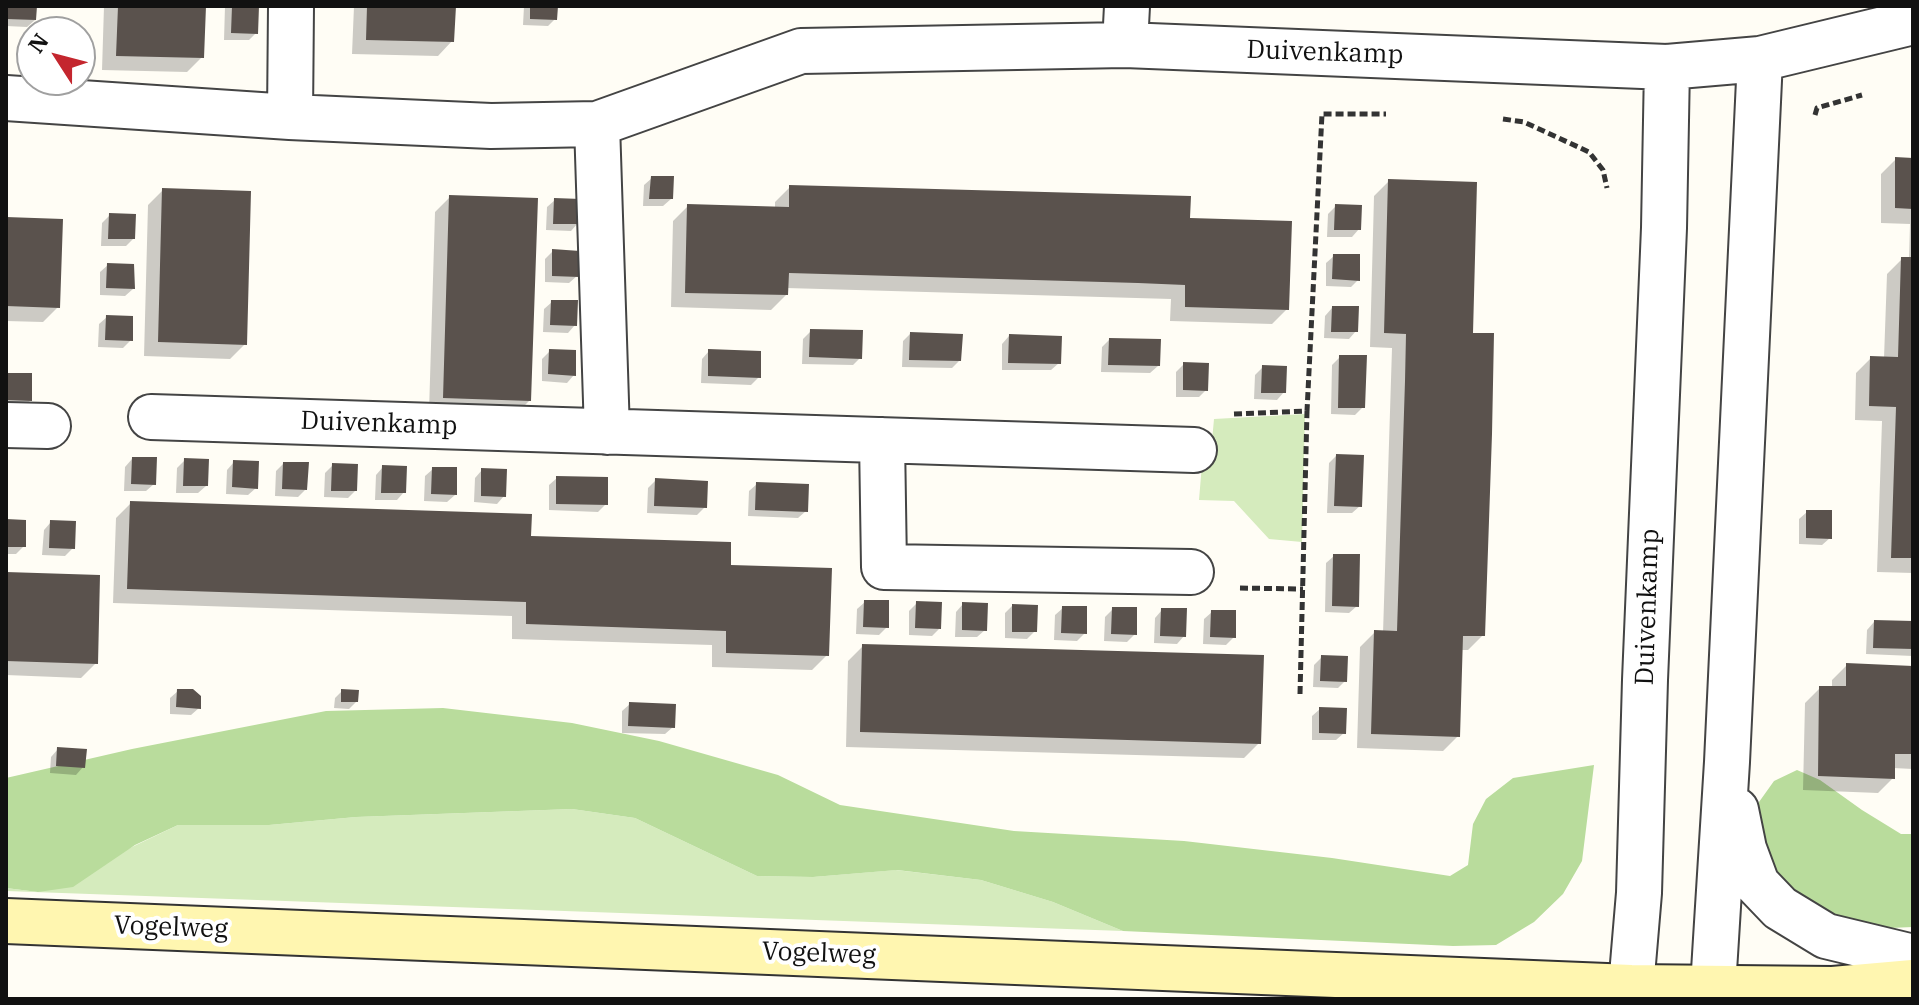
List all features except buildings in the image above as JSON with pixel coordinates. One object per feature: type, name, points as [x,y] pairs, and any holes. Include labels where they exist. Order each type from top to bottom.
[{"type":"street","points":[[290,117],[291,6]]},
{"type":"street","name":"Duivenkamp","points":[[6,98],[290,117],[491,126],[597,124],[801,51],[1126,25],[1667,67],[1760,59],[1913,22]]},
{"type":"street","points":[[1713,993],[1760,59]]},
{"type":"street","name":"Duivenkamp","points":[[1631,993],[1639,893],[1664,228],[1667,67]]},
{"type":"street","points":[[597,124],[607,432]]},
{"type":"street","name":"Duivenkamp","points":[[151,417],[1194,450]]},
{"type":"street","points":[[882,440],[884,567],[1191,572]]},
{"type":"street","points":[[1727,762],[1744,849],[1757,884],[1780,908],[1826,936],[1913,957]]},
{"type":"street","name":"Vogelweg","points":[[6,921],[1631,993],[1833,989],[1913,982]]},
{"type":"path","points":[[1813,121],[1817,108],[1872,92]]},
{"type":"path","points":[[1300,694],[1307,411],[1322,114],[1398,114]]},
{"type":"path","points":[[1499,118],[1524,122],[1589,152],[1603,170],[1615,227],[1664,228]]},
{"type":"path","points":[[1194,450],[1209,449],[1212,415],[1307,411]]},
{"type":"green space","points":[[1305,414],[1302,542],[1269,539],[1234,501],[1199,500],[1203,452],[1211,452],[1214,419]]},
{"type":"green space","points":[[443,708],[572,723],[659,741],[778,775],[840,805],[1014,831],[1184,841],[1332,858],[1450,876],[1468,865],[1473,824],[1486,799],[1513,778],[1594,765],[1582,861],[1563,894],[1534,922],[1496,945],[1453,946],[1123,931],[1053,902],[981,880],[897,870],[813,877],[757,876],[635,818],[572,809],[356,817],[269,825],[178,825],[135,845],[73,887],[38,892],[6,888],[6,778],[132,749],[326,711]]},
{"type":"green space","points":[[1797,770],[1820,780],[1901,834],[1913,834],[1913,927],[1841,930],[1782,891],[1749,816],[1774,781]]},
{"type":"green space","points":[[572,809],[635,818],[757,876],[813,877],[896,870],[981,880],[1053,902],[1123,931],[6,891],[6,888],[38,892],[178,825],[269,825],[356,817]]}]
